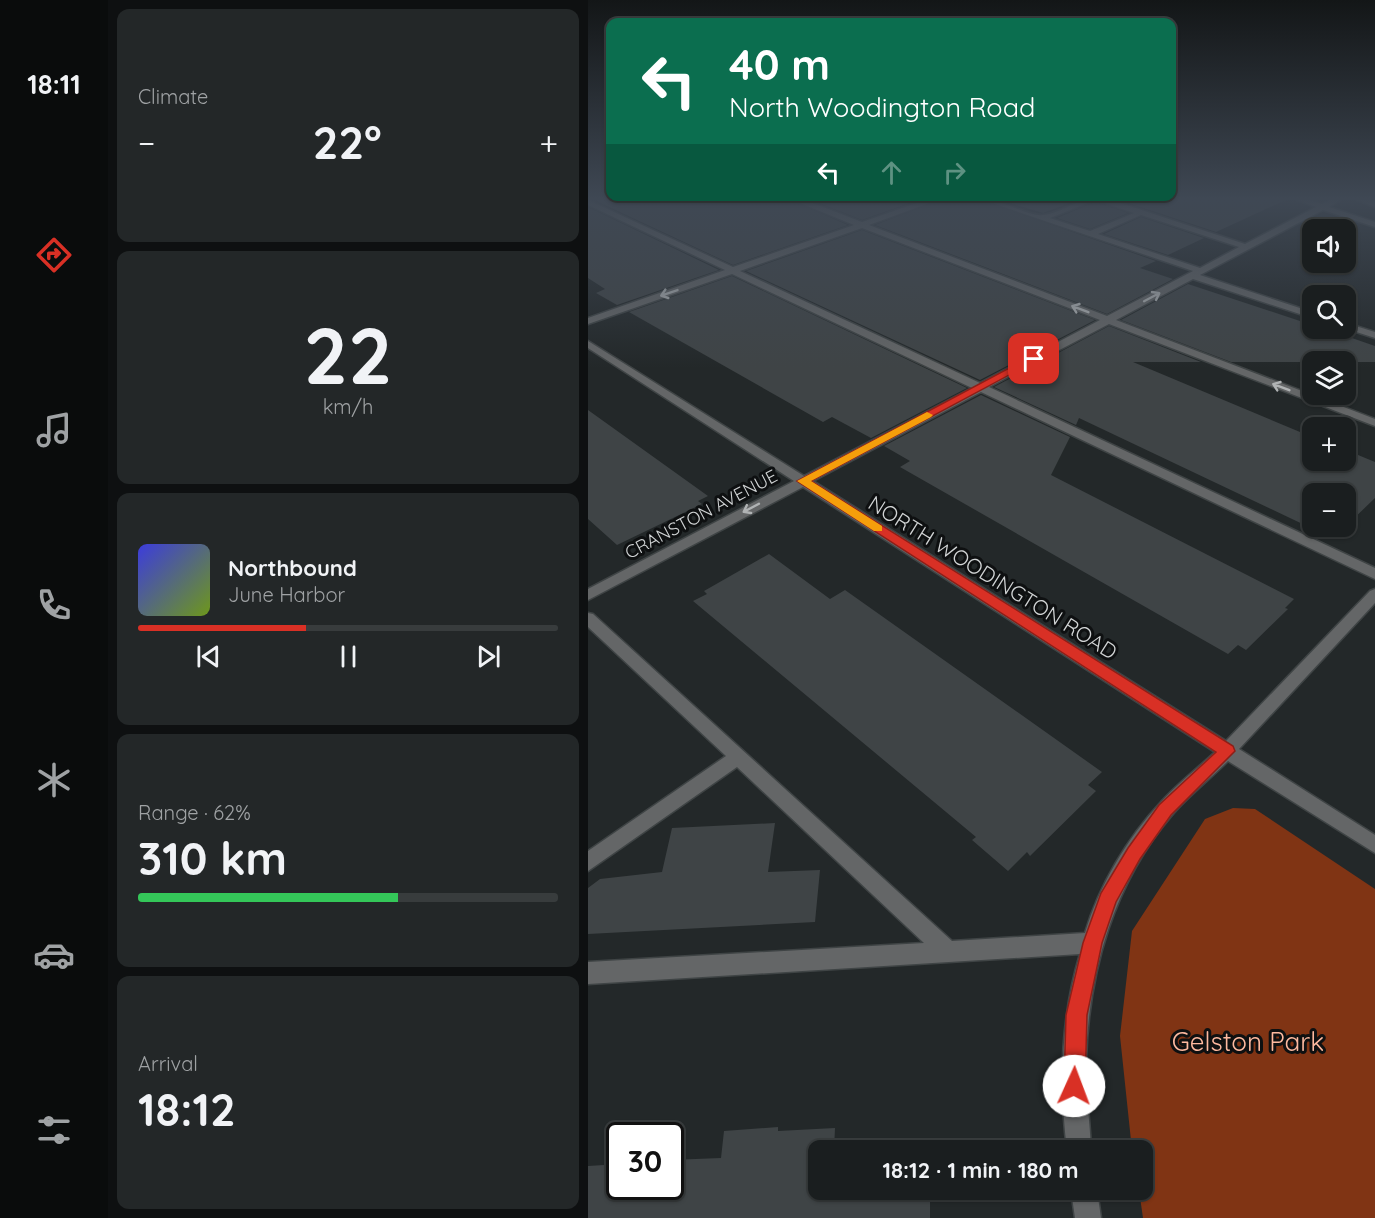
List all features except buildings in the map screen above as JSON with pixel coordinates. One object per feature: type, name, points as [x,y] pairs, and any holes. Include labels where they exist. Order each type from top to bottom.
[{"type":"street","points":[[696,254],[1375,574]]},
{"type":"street","points":[[588,321],[780,254]]},
{"type":"street","points":[[937,254],[1375,423]]},
{"type":"street","points":[[1143,254],[1302,311]]},
{"type":"street","name":"CRANSTON AVENUE","points":[[588,595],[1234,254]]},
{"type":"street","points":[[1356,329],[1375,336]]},
{"type":"street","name":"NORTH WOODINGTON ROAD","points":[[588,344],[1375,845]]},
{"type":"street","points":[[1078,1140],[1074,1110],[1076,1015],[1092,943],[1108,899],[1134,854],[1165,810],[1227,751],[1375,594]]},
{"type":"street","points":[[588,618],[949,952]]},
{"type":"street","points":[[588,862],[738,757]]},
{"type":"street","points":[[588,973],[1092,943]]},
{"type":"street","points":[[1085,1200],[1088,1218]]},
{"type":"green space","name":"Gelston Park","points":[[1233,808],[1255,809],[1375,889],[1375,1218],[1143,1218],[1140,1200],[1153,1200],[1153,1140],[1131,1140],[1120,1036],[1132,931],[1205,819]]},
{"type":"slow traffic","points":[[878,528],[803,481],[927,415]]},
{"type":"route","points":[[1034,359],[803,481],[1227,751],[1165,810],[1134,854],[1108,899],[1092,943],[1076,1015],[1074,1086]]}]
